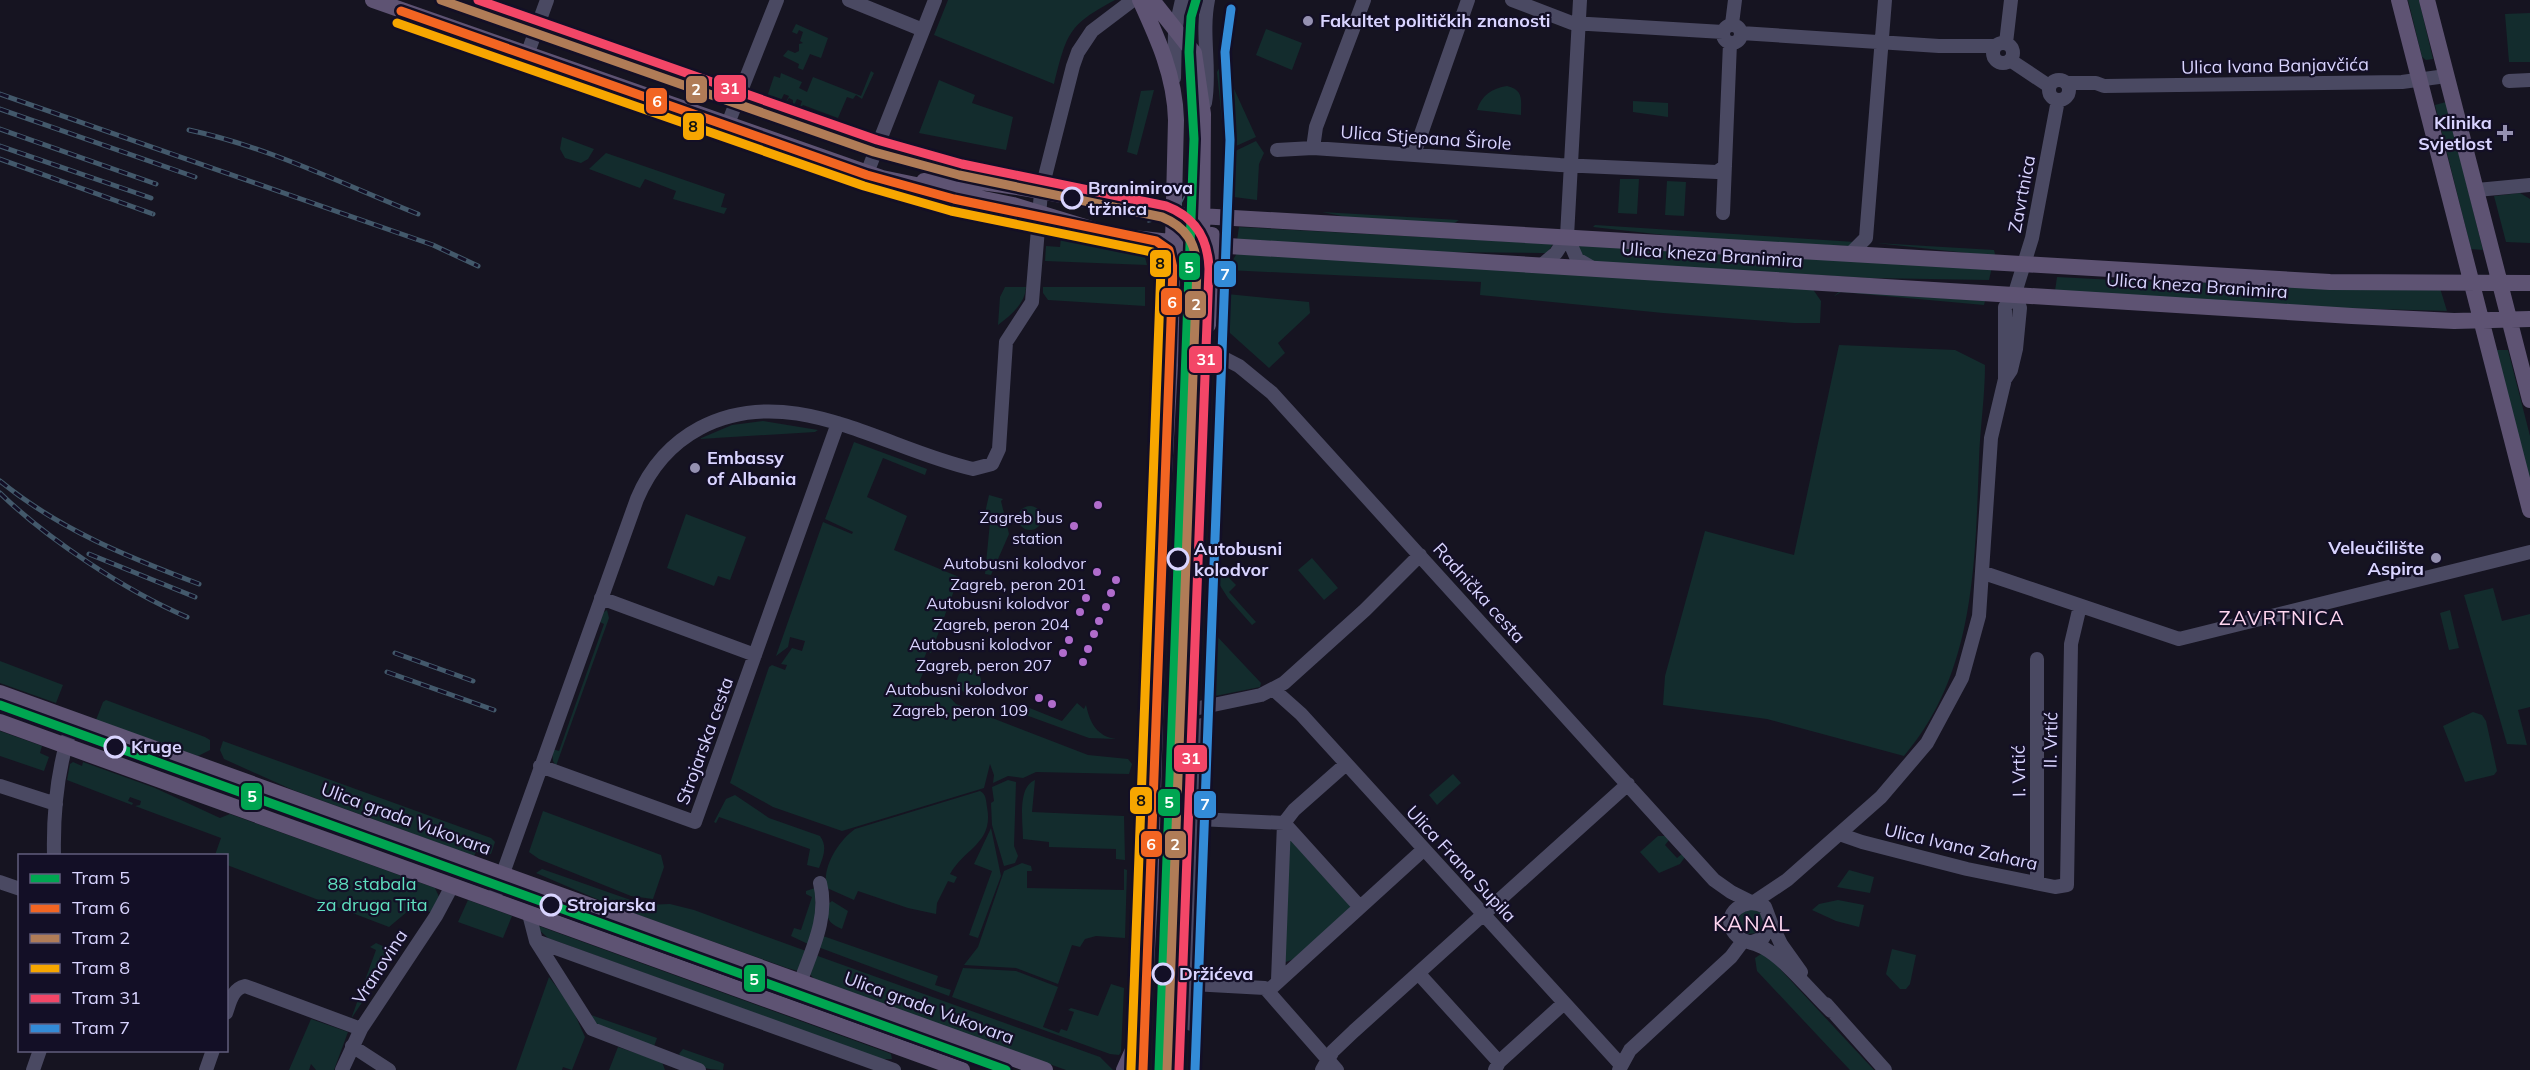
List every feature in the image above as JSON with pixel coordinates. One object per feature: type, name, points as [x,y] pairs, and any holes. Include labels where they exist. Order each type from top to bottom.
[{"type":"main road","name":"Ulica kneza Branimira","points":[[374,0],[402,5],[527,55],[867,173],[899,182],[996,201],[1114,236],[1174,243],[2015,293],[2352,316],[2481,320],[2530,319]]},
{"type":"main road","points":[[1140,0],[1162,48],[1174,92],[1176,120],[1174,243],[1140,1070]]},
{"type":"main road","points":[[1152,0],[1190,47],[1196,58],[1203,114],[1203,215],[1209,245],[1212,301],[1196,378]]},
{"type":"main road","points":[[2399,0],[2530,510]]},
{"type":"main road","points":[[2427,0],[2530,400]]},
{"type":"main road","name":"Ulica kneza Branimira","points":[[899,182],[944,180],[1041,192],[1136,210],[1174,214],[2330,282],[2530,283]]},
{"type":"main road","points":[[1172,1070],[1196,378],[1209,245]]},
{"type":"main road","name":"Ulica grada Vukovara","points":[[0,693],[1045,1070]]},
{"type":"main road","points":[[0,722],[962,1070]]},
{"type":"main road","points":[[1124,1070],[1131,1059],[1143,1022]]},
{"type":"street","points":[[527,55],[547,0]]},
{"type":"street","points":[[727,126],[777,0]]},
{"type":"street","points":[[849,0],[922,30]]},
{"type":"street","points":[[867,173],[935,0]]},
{"type":"street","points":[[493,901],[643,485],[659,460],[682,439],[721,418],[757,411],[799,414],[838,423],[968,468],[977,470],[992,464],[999,449],[1006,342],[1030,308],[1034,296],[1041,192],[1078,52],[1092,31],[1133,0]]},
{"type":"street","points":[[1174,92],[1175,31],[1182,0]]},
{"type":"street","points":[[1203,114],[1207,77],[1204,28],[1208,0]]},
{"type":"street","points":[[1313,148],[1316,127],[1364,0]]},
{"type":"street","points":[[1414,154],[1423,122],[1468,0]]},
{"type":"street","points":[[1512,0],[1578,23],[1998,49]]},
{"type":"street","points":[[1581,0],[1567,236],[1577,259],[1591,267]]},
{"type":"street","points":[[1723,213],[1735,0]]},
{"type":"street","points":[[1851,253],[1866,238],[1885,0]]},
{"type":"street","points":[[2011,0],[1998,49],[2002,63],[2010,60],[2049,86],[2050,95],[2064,92]]},
{"type":"street","name":"Ulica Ivana Banjavčića","points":[[2064,92],[2104,86],[2419,81],[2446,76]]},
{"type":"street","points":[[2509,81],[2530,80]]},
{"type":"street","name":"Zavrtnica","points":[[1984,573],[1992,438],[2005,379],[2005,308],[2015,293],[2025,264],[2064,92]]},
{"type":"street","name":"Ulica Stjepana Širole","points":[[1277,150],[1313,148],[1572,166],[1716,172],[1725,166]]},
{"type":"street","points":[[2477,190],[2530,185]]},
{"type":"street","points":[[1543,264],[1556,253],[1567,236]]},
{"type":"street","points":[[1866,238],[1881,255]]},
{"type":"street","name":"Radnička cesta","points":[[1204,348],[1239,366],[1261,382],[1714,880],[1731,892],[1753,902]]},
{"type":"street","name":"Strojarska cesta","points":[[540,766],[694,822],[838,423]]},
{"type":"street","points":[[1984,573],[2179,639],[2530,552]]},
{"type":"street","points":[[1185,717],[1194,709],[1213,707],[1274,690],[1332,640],[1420,555]]},
{"type":"street","name":"Ulica Ivana Zahara","points":[[1753,902],[1787,880],[1881,797],[1909,767],[1941,719],[1968,659],[1978,616],[1984,573]]},
{"type":"street","points":[[601,598],[755,655]]},
{"type":"street","name":"II. Vrtić","points":[[2067,876],[2071,644],[2080,606]]},
{"type":"street","name":"I. Vrtić","points":[[2037,659],[2037,884]]},
{"type":"street","name":"Ulica Frana Supila","points":[[1274,690],[1301,714],[1620,1067]]},
{"type":"street","points":[[54,854],[56,804],[65,746],[74,720]]},
{"type":"street","points":[[1191,1024],[1202,725]]},
{"type":"street","points":[[1278,980],[1284,824],[1293,810],[1346,764]]},
{"type":"street","points":[[1325,1064],[1354,1031],[1628,784]]},
{"type":"street","points":[[0,786],[56,804]]},
{"type":"street","points":[[1198,819],[1284,824],[1359,906]]},
{"type":"street","name":"Ulica Ivana Zahara","points":[[1839,834],[1872,845],[2037,884],[2064,887],[2067,885],[2067,876]]},
{"type":"street","points":[[1268,991],[1423,850]]},
{"type":"street","name":"Radnička cesta","points":[[1714,880],[1731,920]]},
{"type":"street","name":"Ulica Ivana Zahara","points":[[1770,917],[1774,897],[1787,880]]},
{"type":"street","points":[[0,882],[18,888]]},
{"type":"street","points":[[800,983],[822,918],[823,900],[820,884]]},
{"type":"street","name":"Vranovina","points":[[342,1070],[361,1029],[436,916],[452,886]]},
{"type":"street","points":[[1831,1011],[1792,961],[1770,917],[1753,902],[1736,909],[1731,920],[1734,933],[1769,951],[1831,1011],[1885,1070]]},
{"type":"street","points":[[529,914],[536,941],[592,1029],[699,1070]]},
{"type":"street","points":[[1620,1067],[1630,1050],[1747,941],[1763,938],[1770,917]]},
{"type":"street","points":[[536,941],[894,1070]]},
{"type":"street","points":[[1419,974],[1497,1066],[1564,1004]]},
{"type":"street","points":[[1192,984],[1256,986],[1268,991],[1325,1064],[1337,1070]]},
{"type":"street","points":[[228,1008],[238,988],[245,986],[361,1029]]},
{"type":"street","points":[[352,1046],[389,1070]]},
{"type":"street","points":[[899,1070],[906,1050]]},
{"type":"street","points":[[33,1070],[39,1052]]},
{"type":"street","points":[[207,1070],[212,1052]]},
{"type":"green space","points":[[948,0],[1115,0],[1087,16],[1072,32],[1062,53],[1054,84],[934,35]]},
{"type":"green space","points":[[2408,0],[2419,0],[2433,59],[2426,60],[2422,57]]},
{"type":"green space","points":[[2530,13],[2530,62],[2509,62],[2505,14]]},
{"type":"green space","points":[[796,24],[828,38],[821,58],[810,54],[803,70],[798,68],[799,64],[783,56],[788,50],[795,53],[799,51],[799,44],[803,43],[800,41],[803,32],[799,30],[797,34],[792,32]]},
{"type":"green space","points":[[1266,29],[1302,43],[1292,70],[1256,55]]},
{"type":"green space","points":[[1220,67],[1225,69],[1256,137],[1225,151],[1217,72]]},
{"type":"green space","points":[[871,71],[874,73],[862,99],[856,95],[853,99],[847,97],[838,118],[803,105],[799,109],[802,101],[797,99],[793,107],[793,100],[789,98],[785,104],[789,96],[784,94],[780,102],[780,99],[767,97],[774,76],[780,78],[781,73],[802,82],[799,88],[807,92],[813,77],[861,96]]},
{"type":"green space","points":[[939,80],[975,95],[972,103],[1013,117],[1006,150],[919,133]]},
{"type":"green space","points":[[1507,86],[1519,93],[1521,115],[1477,110],[1481,101],[1488,94]]},
{"type":"green space","points":[[1154,90],[1137,155],[1127,152],[1141,91]]},
{"type":"green space","points":[[1633,101],[1668,103],[1668,117],[1633,112]]},
{"type":"green space","points":[[2446,102],[2483,250],[2471,249],[2435,105]]},
{"type":"green space","points":[[750,111],[864,150],[861,154],[745,114]]},
{"type":"green space","points":[[562,137],[594,149],[588,159],[581,163],[565,158],[560,149]]},
{"type":"green space","points":[[1256,141],[1264,153],[1259,164],[1257,200],[1226,196],[1222,186],[1225,156]]},
{"type":"green space","points":[[606,153],[725,194],[721,207],[727,208],[724,214],[673,199],[676,191],[645,179],[640,188],[589,169]]},
{"type":"green space","points":[[1620,179],[1639,179],[1637,214],[1618,213]]},
{"type":"green space","points":[[1667,181],[1686,182],[1684,216],[1665,215]]},
{"type":"green space","points":[[2520,193],[2530,199],[2530,243],[2506,242],[2494,196]]},
{"type":"green space","points":[[1322,212],[1459,220],[1453,224],[1346,217]]},
{"type":"green space","points":[[1595,225],[1855,242],[1849,246],[1700,239],[1593,227]]},
{"type":"green space","points":[[1239,227],[1553,244],[1547,253],[1431,252],[1237,240]]},
{"type":"green space","points":[[1053,233],[1139,253],[1145,257],[1147,265],[1045,261],[1046,246],[1060,247],[1061,238],[1053,237]]},
{"type":"green space","points":[[1876,243],[1994,250],[1995,254],[1994,256]]},
{"type":"green space","points":[[1578,245],[1992,267],[1989,280],[1869,278],[1591,262],[1580,257]]},
{"type":"green space","points":[[1237,253],[1812,288],[1821,301],[1820,323],[1663,313],[1480,295],[1481,282],[1227,270]]},
{"type":"green space","points":[[2057,277],[2440,288],[2447,311],[2342,308],[2055,291]]},
{"type":"green space","points":[[1005,287],[1026,287],[1020,304],[998,325],[1000,297]]},
{"type":"green space","points":[[1043,287],[1145,287],[1145,306],[1048,300],[1043,293]]},
{"type":"green space","points":[[1840,291],[1985,301],[1984,305],[1841,292],[1833,297]]},
{"type":"green space","points":[[1227,294],[1309,302],[1310,313],[1278,343],[1285,353],[1269,368],[1230,333],[1226,326]]},
{"type":"green space","points":[[1839,345],[1955,350],[1985,365],[1976,538],[1967,616],[1958,653],[1945,689],[1927,724],[1904,756],[1767,719],[1663,705],[1665,676],[1705,531],[1794,555]]},
{"type":"green space","points":[[2496,350],[2508,350],[2530,436],[2530,481]]},
{"type":"green space","points":[[1151,414],[1159,427],[1155,496],[1149,492]]},
{"type":"green space","points":[[763,421],[818,430],[699,439],[732,425]]},
{"type":"green space","points":[[854,442],[927,469],[925,475],[883,458],[867,497],[907,516],[894,550],[959,577],[931,653],[927,651],[920,669],[924,671],[919,682],[943,690],[956,704],[1088,755],[1128,759],[1132,764],[1129,774],[1036,772],[1023,778],[1008,776],[993,783],[994,775],[990,764],[984,788],[842,831],[773,807],[730,783],[769,667],[772,665],[785,670],[787,665],[781,664],[792,648],[802,651],[805,641],[790,637],[788,647],[776,656],[823,522],[852,534],[853,532],[825,519]]},
{"type":"green space","points":[[989,495],[1003,499],[1001,501],[1009,534],[991,575],[985,574],[990,522],[983,522]]},
{"type":"green space","points":[[1030,506],[1039,509],[1042,518],[1039,527],[1030,530],[1021,527],[1018,518],[1021,509]]},
{"type":"green space","points":[[686,514],[746,537],[730,580],[718,576],[714,586],[667,568]]},
{"type":"green space","points":[[1312,558],[1338,588],[1324,600],[1298,570]]},
{"type":"green space","points":[[1207,565],[1216,565],[1236,585],[1229,592],[1256,622],[1252,625],[1228,598]]},
{"type":"green space","points":[[2493,588],[2502,621],[2530,614],[2530,707],[2518,710],[2527,745],[2507,744],[2464,595]]},
{"type":"green space","points":[[607,610],[609,618],[556,766],[552,749],[559,751],[604,624],[598,621],[601,614]]},
{"type":"green space","points":[[2450,610],[2459,648],[2449,650],[2440,613]]},
{"type":"green space","points":[[1212,631],[1261,683],[1260,687],[1210,697]]},
{"type":"green space","points":[[0,661],[63,685],[56,703],[0,683]]},
{"type":"green space","points":[[969,669],[977,673],[981,681],[977,689],[969,693],[961,689],[957,681],[961,673]]},
{"type":"green space","points":[[106,700],[205,737],[210,740],[210,750],[198,756],[96,720]]},
{"type":"green space","points":[[1077,703],[1084,709],[1086,705],[1092,723],[1099,732],[1117,739],[1089,738],[1023,714],[1027,707],[1062,721]]},
{"type":"green space","points":[[2473,712],[2482,715],[2486,721],[2497,771],[2494,775],[2465,782],[2443,726]]},
{"type":"green space","points":[[0,731],[42,746],[40,753],[49,757],[44,771],[0,756]]},
{"type":"green space","points":[[223,741],[491,838],[495,842],[491,854],[476,852],[474,856],[293,790],[224,759],[220,750]]},
{"type":"green space","name":"88 stabala za druga Tita","points":[[73,762],[82,766],[83,762],[155,788],[220,818],[230,814],[435,888],[440,899],[433,913],[414,906],[389,927],[228,865],[228,854],[215,854],[221,838],[135,806],[140,805],[141,801],[130,797],[128,801],[133,803],[132,805],[67,780],[70,764]]},
{"type":"green space","points":[[1453,774],[1461,783],[1437,805],[1429,795]]},
{"type":"green space","points":[[1008,780],[1016,782],[1014,846],[1018,856],[1015,863],[1004,866],[992,825],[991,803],[994,801],[992,787]]},
{"type":"green space","points":[[1035,780],[1032,812],[1124,816],[1125,860],[1116,859],[1116,849],[1049,847],[1049,842],[1023,839],[1023,798],[1029,784]]},
{"type":"green space","points":[[1137,785],[1143,793],[1143,817],[1133,933],[1131,934]]},
{"type":"green space","points":[[980,791],[985,796],[986,802],[988,819],[986,829],[977,844],[950,874],[957,877],[954,883],[948,881],[937,903],[936,914],[908,908],[858,891],[854,900],[827,888],[829,863],[843,840],[855,829]]},
{"type":"green space","points":[[735,795],[769,818],[820,836],[824,848],[819,868],[807,865],[810,849],[719,817],[716,823],[714,822],[726,799]]},
{"type":"green space","points":[[543,811],[661,855],[664,867],[653,899],[631,896],[539,859],[529,852]]},
{"type":"green space","points":[[991,828],[1001,876],[978,938],[969,935],[992,871],[974,864]]},
{"type":"green space","points":[[1658,836],[1666,836],[1669,840],[1665,845],[1677,858],[1683,853],[1685,857],[1680,864],[1659,873],[1640,852]]},
{"type":"green space","points":[[1290,839],[1351,907],[1294,959],[1283,963],[1287,842]]},
{"type":"green space","points":[[1022,863],[1031,866],[1032,871],[1027,871],[1027,888],[1124,890],[1124,869],[1127,870],[1125,938],[1096,936],[1085,939],[1080,947],[1072,945],[1058,984],[1016,968],[964,965],[978,947],[1004,871]]},
{"type":"green space","points":[[542,869],[645,905],[670,904],[694,910],[806,951],[798,971],[787,968],[613,906],[536,873]]},
{"type":"green space","points":[[1849,870],[1874,877],[1870,893],[1837,887]]},
{"type":"green space","points":[[815,888],[816,921],[808,944],[791,936],[794,928],[801,930],[812,897],[806,894],[806,891]]},
{"type":"green space","points":[[468,900],[512,916],[503,938],[458,922]]},
{"type":"green space","points":[[1838,900],[1864,905],[1859,927],[1836,921],[1812,910],[1819,904]]},
{"type":"green space","points":[[832,901],[848,911],[842,929],[834,925],[828,917],[828,904]]},
{"type":"green space","points":[[1752,909],[1760,912],[1764,923],[1757,933],[1748,934],[1739,927],[1738,920],[1745,911]]},
{"type":"green space","points":[[539,926],[886,1052],[891,1054],[892,1059],[881,1059],[548,938],[537,928]]},
{"type":"green space","points":[[823,936],[938,976],[935,985],[951,990],[949,996],[818,947]]},
{"type":"green space","points":[[376,943],[385,947],[393,956],[351,1019],[376,950],[370,947]]},
{"type":"green space","points":[[1892,949],[1916,955],[1910,984],[1906,989],[1900,989],[1886,974]]},
{"type":"green space","points":[[1761,954],[1767,955],[1874,1070],[1850,1070],[1757,971],[1755,958]]},
{"type":"green space","points":[[815,955],[1100,1057],[1113,1070],[1066,1070],[814,979],[810,974]]},
{"type":"green space","points":[[963,968],[1016,971],[1058,987],[1043,1027],[1059,1033],[1061,1029],[1067,1031],[1074,1012],[1068,1010],[1071,1008],[1098,1016],[1111,984],[1124,988],[1121,1052],[1119,1055],[1110,1054],[952,997]]},
{"type":"green space","points":[[549,977],[571,1006],[585,1037],[572,1070],[563,1067],[562,1070],[516,1070]]},
{"type":"green space","points":[[591,1015],[657,1038],[653,1049],[596,1027]]},
{"type":"green space","points":[[311,1019],[348,1032],[334,1070],[316,1070],[311,1064],[309,1070],[289,1070]]},
{"type":"green space","points":[[618,1047],[662,1062],[665,1070],[609,1070]]},
{"type":"green space","points":[[683,1049],[724,1064],[723,1070],[705,1068],[687,1062],[679,1054]]},
{"type":"tram line","name":"2","points":[[441,0],[874,152],[959,175],[1162,217],[1177,226],[1188,237],[1192,244],[1197,268],[1167,1070]]},
{"type":"tram line","name":"31","points":[[478,0],[877,140],[962,164],[1166,206],[1185,216],[1198,230],[1206,248],[1209,269],[1179,1070]]},
{"type":"tram line","name":"5","points":[[1159,1070],[1194,139],[1189,52],[1191,17],[1196,0]]},
{"type":"tram line","name":"7","points":[[1195,1070],[1230,140],[1225,52],[1231,9]]},
{"type":"tram line","name":"6","points":[[401,11],[867,175],[954,199],[1156,241],[1169,250],[1173,268],[1143,1070]]},
{"type":"tram line","name":"8","points":[[397,23],[864,186],[951,211],[1152,252],[1159,256],[1161,268],[1131,1069]]},
{"type":"tram line","points":[[1148,222],[1162,219],[1173,213],[1187,190]]},
{"type":"tram line","name":"5","points":[[0,705],[1006,1070]]},
{"type":"railway","points":[[0,94],[433,245],[478,266]]},
{"type":"railway","points":[[0,109],[195,177]]},
{"type":"railway","points":[[0,129],[156,184]]},
{"type":"railway","points":[[189,130],[277,156],[418,214]]},
{"type":"railway","points":[[0,146],[151,198]]},
{"type":"railway","points":[[0,159],[153,214]]},
{"type":"railway","points":[[0,481],[46,514],[95,541],[199,584]]},
{"type":"railway","points":[[0,493],[40,528],[88,563],[139,593],[187,617]]},
{"type":"railway","points":[[89,554],[195,597]]},
{"type":"railway","points":[[395,653],[473,681]]},
{"type":"railway","points":[[387,672],[494,710]]},
{"type":"place","name":"Fakultet političkih znanosti","points":[[1308,21]]},
{"type":"place","name":"Klinika Svjetlost","points":[[2505,133]]},
{"type":"place","name":"Branimirova tržnica","points":[[1072,198]]},
{"type":"place","name":"Embassy of Albania","points":[[695,468]]},
{"type":"place","name":"Zagreb bus station","points":[[1074,526]]},
{"type":"place","name":"Veleučilište Aspira","points":[[2436,558]]},
{"type":"place","name":"Autobusni kolodvor","points":[[1178,559]]},
{"type":"place","name":"Autobusni kolodvor Zagreb, peron 201","points":[[1097,572]]},
{"type":"place","name":"Autobusni kolodvor Zagreb, peron 204","points":[[1080,612]]},
{"type":"place","name":"Autobusni kolodvor Zagreb, peron 207","points":[[1063,653]]},
{"type":"place","name":"Autobusni kolodvor Zagreb, peron 109","points":[[1039,698]]},
{"type":"place","name":"Kruge","points":[[115,747]]},
{"type":"place","name":"Strojarska","points":[[551,905]]},
{"type":"place","name":"Držićeva","points":[[1163,974]]},
{"type":"district","name":"ZAVRTNICA","points":[[2282,618]]},
{"type":"district","name":"KANAL","points":[[1752,924]]}]
